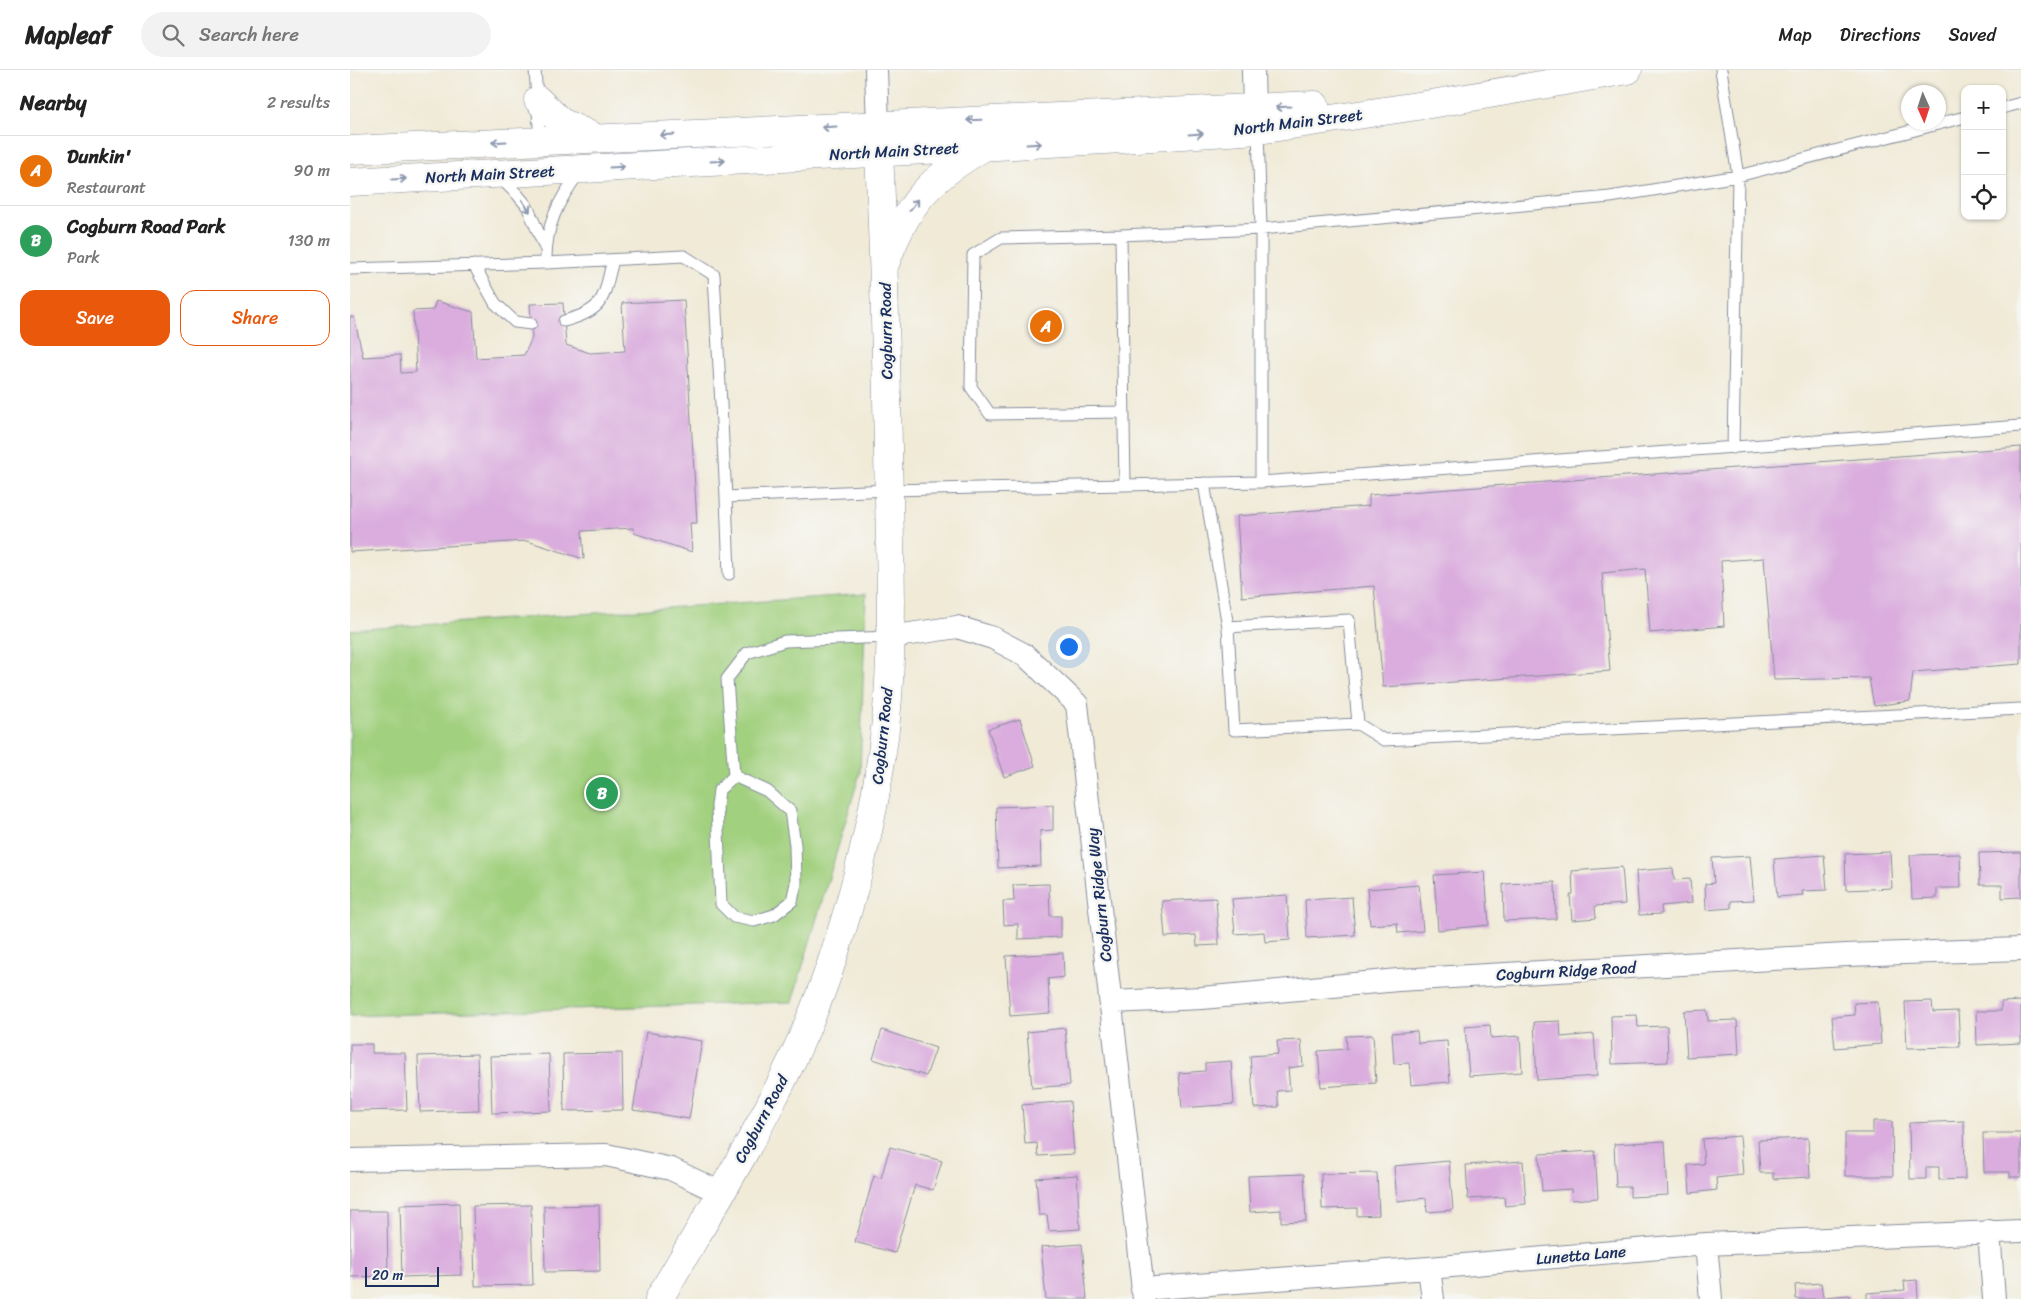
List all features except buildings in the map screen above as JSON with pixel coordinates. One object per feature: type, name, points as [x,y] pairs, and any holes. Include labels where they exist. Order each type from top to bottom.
[{"type":"main road","name":"North Main Street","points":[[350,182],[985,146],[1256,119],[1328,105],[1437,103],[1628,70]]},
{"type":"main road","points":[[538,100],[561,122],[586,134],[600,138]]},
{"type":"main road","name":"North Main Street","points":[[350,150],[878,124],[1256,119]]},
{"type":"main road","name":"Cogburn Road","points":[[659,1299],[744,1153],[794,1055],[829,969],[853,890],[876,791],[888,700],[892,589],[885,264],[878,124]]},
{"type":"main road","points":[[885,264],[896,234],[922,193],[940,175],[985,146]]},
{"type":"street","points":[[876,70],[878,124]]},
{"type":"street","points":[[1253,70],[1256,119]]},
{"type":"street","name":"Cogburn Ridge Way","points":[[890,637],[957,627],[993,638],[1025,655],[1077,704],[1143,1294]]},
{"type":"street","name":"Cogburn Ridge Road","points":[[1111,1002],[1202,998],[1418,979],[1846,954],[2021,949]]},
{"type":"street","points":[[350,1160],[606,1155],[671,1170],[721,1193]]},
{"type":"street","points":[[1989,1231],[1994,1299]]},
{"type":"street","name":"Lunetta Lane","points":[[1143,1294],[1706,1244],[2021,1231]]},
{"type":"street","points":[[1706,1244],[1711,1299]]},
{"type":"street","points":[[1429,1268],[1432,1299]]},
{"type":"lane","points":[[535,70],[540,140]]},
{"type":"lane","points":[[1721,70],[1738,176],[1733,448]]},
{"type":"lane","points":[[2006,107],[2021,103]]},
{"type":"lane","points":[[1123,412],[990,414],[971,387],[973,255],[1001,238],[1261,229],[1610,197],[1738,176],[1961,118]]},
{"type":"lane","points":[[1256,119],[1261,229],[1261,482]]},
{"type":"lane","points":[[546,263],[546,248],[554,212],[560,199],[582,169]]},
{"type":"lane","points":[[495,173],[527,206],[546,248]]},
{"type":"lane","points":[[1121,235],[1124,485]]},
{"type":"lane","points":[[350,269],[546,263],[684,256],[714,275],[729,574]]},
{"type":"lane","points":[[564,321],[584,316],[602,301],[613,260]]},
{"type":"lane","points":[[474,265],[495,302],[515,322],[532,324]]},
{"type":"lane","points":[[726,497],[889,490],[1261,482],[2021,426]]},
{"type":"lane","points":[[1204,483],[1228,626],[1234,730],[1358,724],[1384,740],[2021,709]]},
{"type":"lane","points":[[1228,626],[1349,620],[1358,724]]},
{"type":"lane","points":[[734,776],[727,679],[747,653],[785,641],[890,637]]},
{"type":"lane","points":[[734,776],[767,791],[790,812],[795,845],[796,883],[792,900],[774,915],[754,921],[734,917],[722,904],[717,806],[718,790],[734,776]]},
{"type":"green space","points":[[866,594],[860,773],[792,1002],[350,1016],[350,630]]},
{"type":"place","name":"Dunkin'","points":[[1046,326]]},
{"type":"place","name":"Cogburn Road Park","points":[[602,793]]}]
